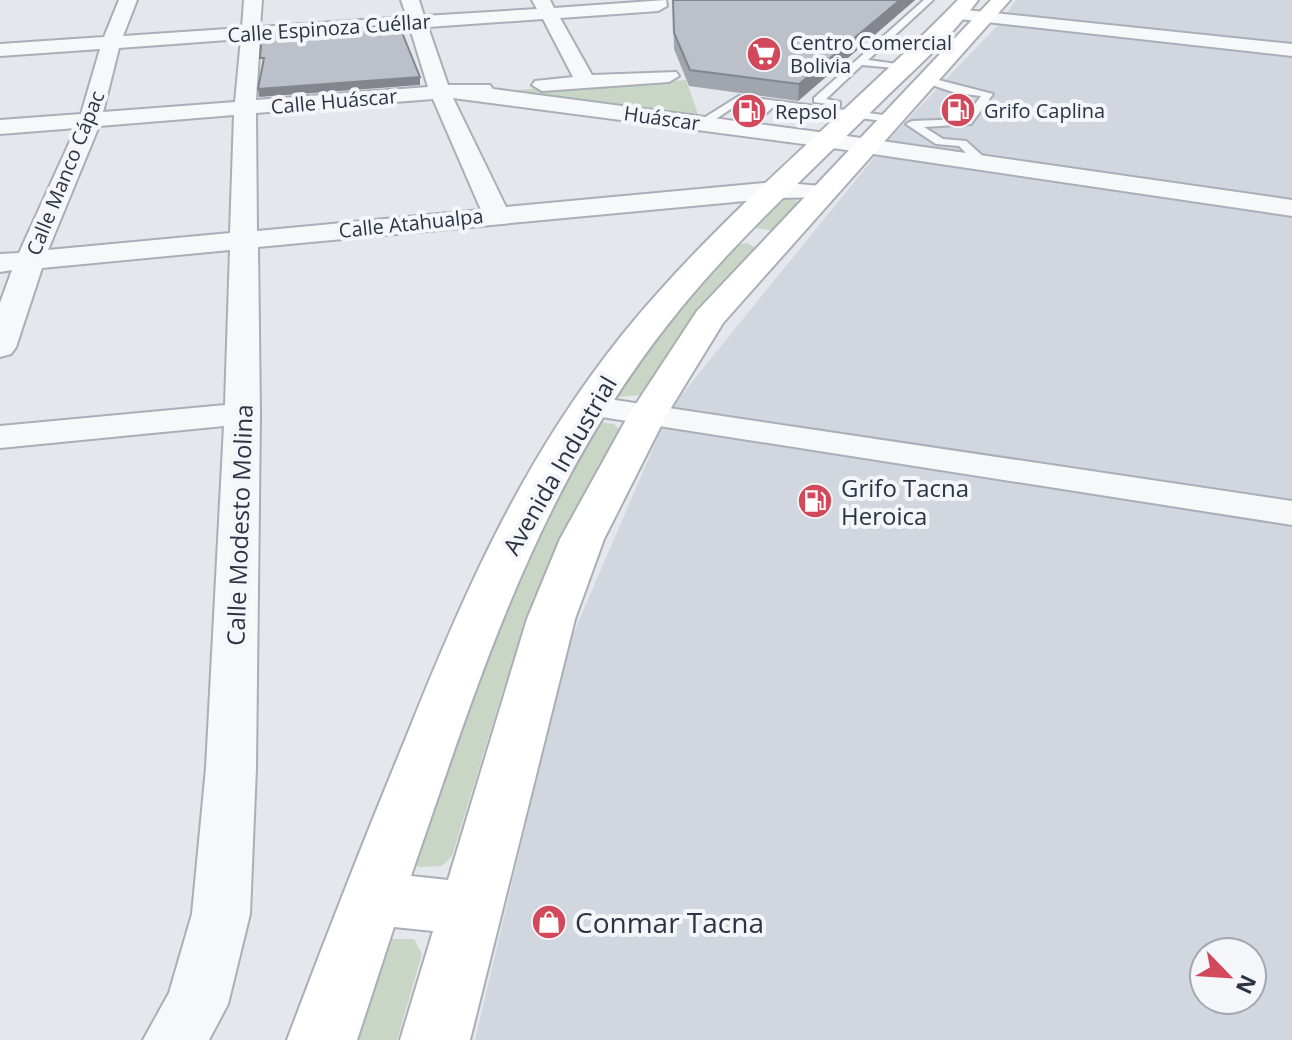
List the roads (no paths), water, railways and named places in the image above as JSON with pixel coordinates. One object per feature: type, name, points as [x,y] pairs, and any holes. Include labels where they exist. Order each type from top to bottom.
[{"type":"main road","name":"Avenida Industrial","points":[[321,1038],[489,592],[513,537],[588,406],[656,316],[776,190],[871,124],[920,82],[952,11]]},
{"type":"main road","name":"Avenida Industrial","points":[[435,1040],[551,619],[582,539],[647,416],[709,318],[823,192],[871,124]]},
{"type":"main road","points":[[735,232],[780,241]]},
{"type":"main road","points":[[372,899],[472,908]]},
{"type":"street","name":"Calle Manco Cápac","points":[[0,347],[30,260],[90,121],[111,43],[128,0]]},
{"type":"street","points":[[410,0],[496,214]]},
{"type":"street","name":"Calle Espinoza Cuéllar","points":[[0,50],[111,43],[252,17],[418,22],[544,7],[658,3]]},
{"type":"street","points":[[544,7],[586,82]]},
{"type":"street","points":[[952,11],[1292,50]]},
{"type":"street","name":"Calle Modesto Molina","points":[[174,1040],[197,1004],[221,914],[231,768],[246,239],[245,108],[252,17]]},
{"type":"street","name":"Calle Huáscar","points":[[0,127],[669,76]]},
{"type":"street","name":"Huáscar","points":[[449,92],[710,120],[871,124],[982,162],[1292,208]]},
{"type":"street","name":"Calle Atahualpa","points":[[0,263],[496,214],[776,190],[823,192]]},
{"type":"street","points":[[588,406],[1292,513]]},
{"type":"street","points":[[0,437],[242,414]]},
{"type":"lane","points":[[920,82],[952,11]]},
{"type":"lane","points":[[710,120],[739,99],[871,124],[967,122],[988,94],[920,82],[818,100],[871,124],[912,124],[940,142],[962,143],[968,139],[945,124]]},
{"type":"lane","points":[[742,122],[753,101]]},
{"type":"lane","points":[[742,122],[771,103]]},
{"type":"lane","points":[[962,143],[982,162]]},
{"type":"place","name":"Centro Comercial Bolivia","points":[[764,54]]},
{"type":"place","name":"Grifo Caplina","points":[[958,110]]},
{"type":"place","name":"Repsol","points":[[749,111]]},
{"type":"place","name":"Grifo Tacna Heroica","points":[[815,501]]},
{"type":"place","name":"Conmar Tacna","points":[[549,922]]}]
